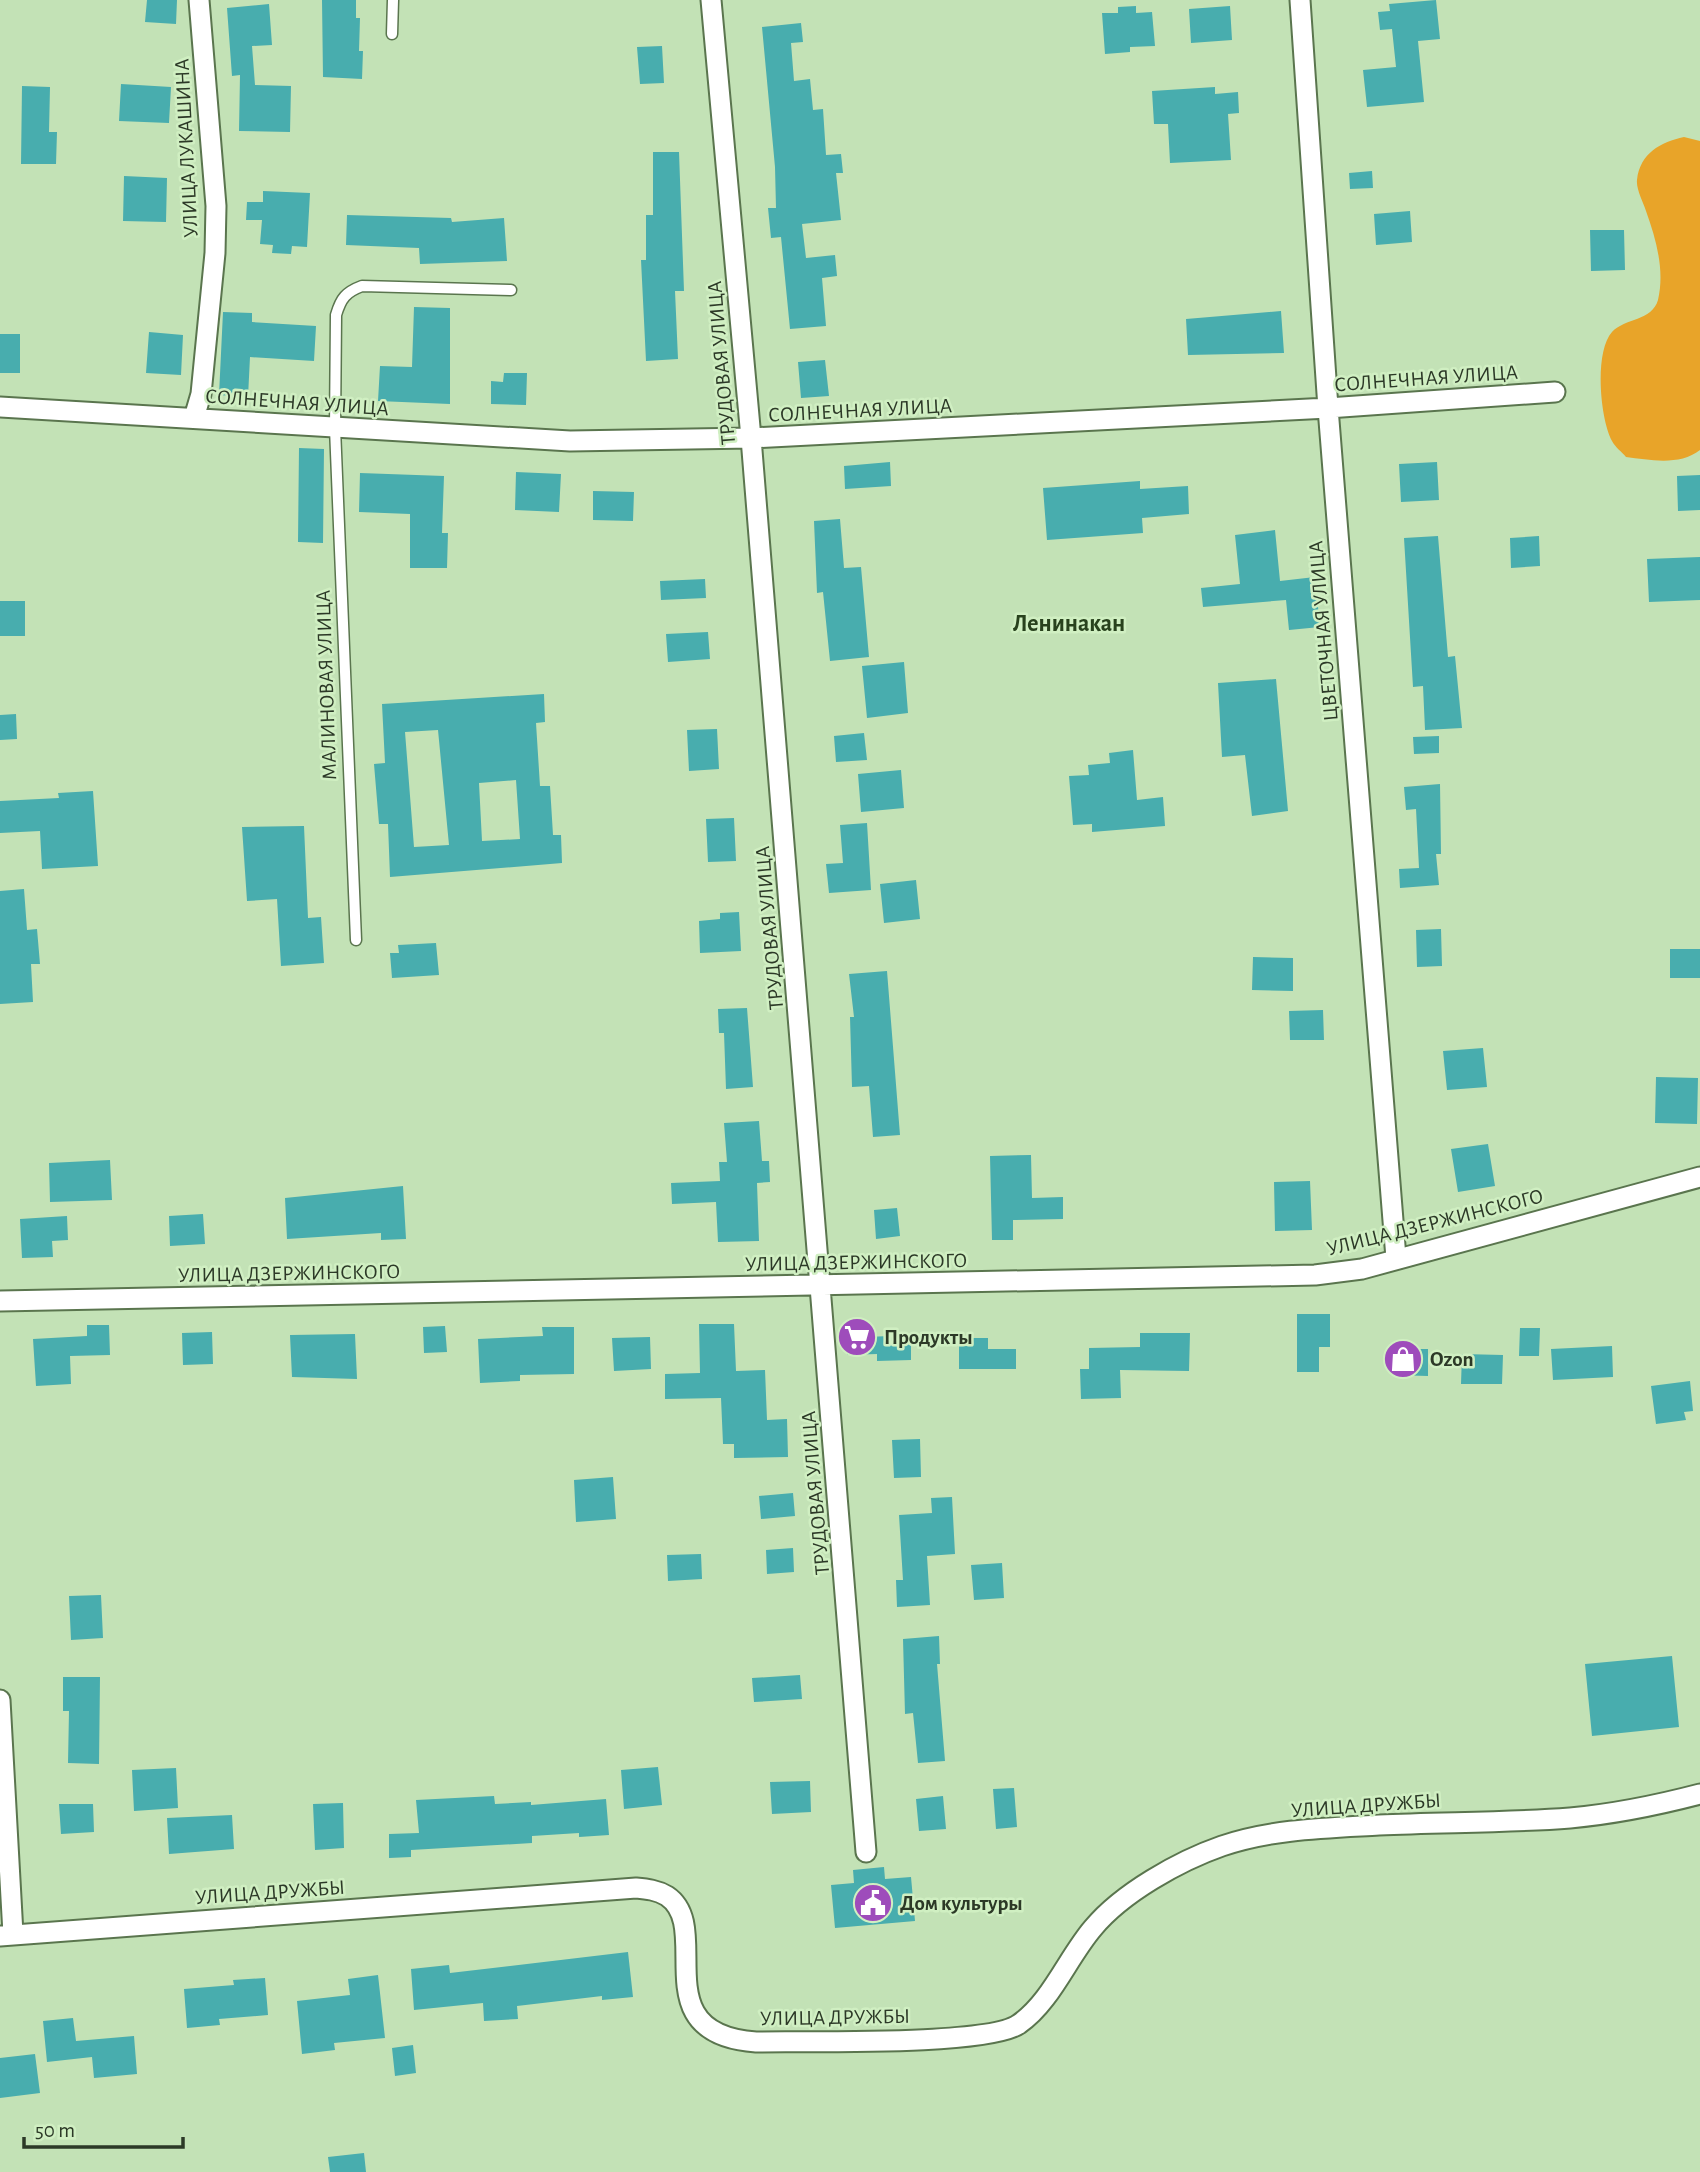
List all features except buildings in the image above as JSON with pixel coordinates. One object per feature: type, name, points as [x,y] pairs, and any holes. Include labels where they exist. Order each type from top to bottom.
[{"type":"street","name":"УЛИЦА ЛУКАШИНА","points":[[194,418],[201,394],[215,253],[216,206],[199,0]]},
{"type":"street","name":"ТРУДОВАЯ УЛИЦА","points":[[711,0],[751,438],[866,1852]]},
{"type":"street","name":"ЦВЕТОЧНАЯ УЛИЦА","points":[[1300,0],[1328,408],[1396,1258]]},
{"type":"street","name":"СОЛНЕЧНАЯ УЛИЦА","points":[[0,407],[570,441],[751,438],[1328,408],[1555,392]]},
{"type":"street","name":"УЛИЦА ДЗЕРЖИНСКОГО","points":[[0,1301],[1315,1275],[1362,1269],[1700,1177]]},
{"type":"street","points":[[0,1700],[7,1935]]},
{"type":"street","name":"УЛИЦА ДРУЖБЫ","points":[[7,1935],[636,1888],[657,1891],[669,1897],[681,1913],[694,2008],[702,2024],[715,2034],[731,2040],[756,2042],[959,2037],[999,2033],[1018,2025],[1034,2010],[1094,1926],[1132,1894],[1182,1862],[1222,1846],[1260,1836],[1304,1830],[1571,1818],[1663,1804],[1700,1794]]},
{"type":"lane","points":[[392,34],[393,0]]},
{"type":"lane","name":"МАЛИНОВАЯ УЛИЦА","points":[[356,940],[335,428],[336,315],[340,300],[348,291],[381,285],[511,290]]},
{"type":"shaded area","points":[[1684,137],[1700,141],[1700,450],[1674,460],[1626,457],[1612,441],[1604,418],[1601,386],[1603,354],[1606,342],[1617,327],[1644,316],[1655,307],[1658,300],[1658,255],[1637,180],[1642,163],[1653,150]]},
{"type":"place","name":"Продукты","points":[[857,1337]]},
{"type":"place","name":"Ozon","points":[[1403,1359]]},
{"type":"place","name":"Дом культуры","points":[[873,1903]]},
{"type":"district","name":"Ленинакан","points":[[1069,623]]}]
